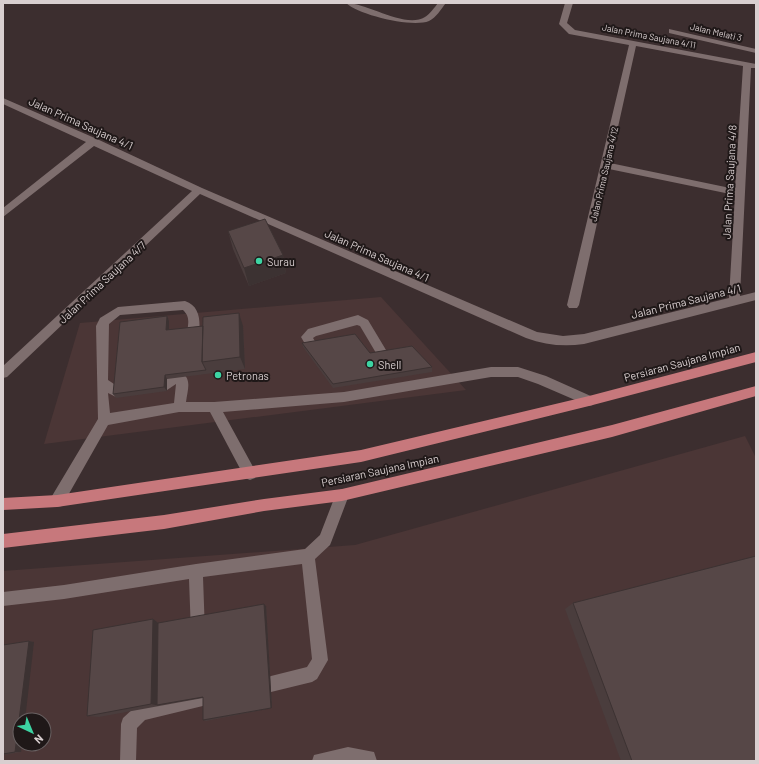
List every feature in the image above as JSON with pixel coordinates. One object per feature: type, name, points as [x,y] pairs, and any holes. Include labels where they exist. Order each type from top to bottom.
[{"type":"highway","name":"Persiaran Saujana Impian","points":[[3,504],[57,501],[250,474],[361,456],[589,401],[756,357]]},
{"type":"highway","name":"Persiaran Saujana Impian","points":[[3,541],[164,522],[264,505],[342,495],[612,431],[756,390]]},
{"type":"street","points":[[350,3],[404,21],[417,22],[427,19],[442,3]]},
{"type":"street","name":"Jalan Prima Saujana 4/11","points":[[569,3],[563,24],[569,30],[756,66]]},
{"type":"street","name":"Jalan Melati 3","points":[[672,31],[756,51]]},
{"type":"street","name":"Jalan Prima Saujana 4/12","points":[[573,305],[633,43]]},
{"type":"street","name":"Jalan Prima Saujana 4/8","points":[[734,301],[747,64]]},
{"type":"street","name":"Jalan Prima Saujana 4/1","points":[[3,101],[94,141],[199,190],[530,335],[556,342],[584,339],[756,296]]},
{"type":"street","points":[[3,213],[94,141]]},
{"type":"street","points":[[606,165],[740,193]]},
{"type":"street","name":"Jalan Prima Saujana 4/7","points":[[3,373],[199,190]]},
{"type":"street","points":[[57,501],[104,420],[102,390],[102,326],[104,321],[118,311],[185,305],[194,315],[195,324],[191,352]]},
{"type":"street","points":[[312,346],[307,337],[312,332],[358,320],[364,323],[383,355]]},
{"type":"street","points":[[179,407],[183,380],[188,374],[189,367]]},
{"type":"street","points":[[104,420],[179,407],[214,407],[341,392],[405,388],[491,372],[518,372],[542,380],[589,401]]},
{"type":"street","points":[[167,385],[177,376],[183,380]]},
{"type":"street","points":[[397,377],[405,388]]},
{"type":"street","points":[[102,390],[106,384],[116,392]]},
{"type":"street","points":[[214,407],[250,474]]},
{"type":"street","points":[[3,599],[64,592],[196,571],[308,556],[326,540],[342,495]]},
{"type":"street","points":[[271,684],[312,674],[320,660],[308,556]]},
{"type":"street","points":[[196,571],[198,647]]},
{"type":"street","points":[[128,761],[129,724],[141,713],[202,694]]},
{"type":"street","points":[[320,761],[348,755],[368,758],[369,761]]},
{"type":"shaded area","points":[[381,297],[466,390],[44,444],[80,323]]},
{"type":"shaded area","points":[[745,436],[756,458],[756,761],[3,761],[3,571],[355,545]]},
{"type":"building","points":[[265,219],[283,255],[244,268],[228,231]]},
{"type":"building","points":[[239,313],[240,357],[202,362],[203,317]]},
{"type":"building","points":[[167,316],[166,330],[203,326],[202,362],[206,370],[165,375],[164,387],[113,394],[120,322]]},
{"type":"building","name":"Shell","points":[[355,334],[370,353],[412,346],[432,367],[333,384],[302,343]]},
{"type":"building","points":[[756,556],[756,761],[632,761],[573,603]]},
{"type":"building","points":[[264,604],[271,708],[203,720],[203,697],[157,705],[158,623]]},
{"type":"building","points":[[153,619],[151,704],[87,716],[93,630]]},
{"type":"building","points":[[29,641],[20,712],[12,712],[12,752],[15,752],[3,754],[3,645]]},
{"type":"place","name":"Surau","points":[[259,261]]},
{"type":"place","name":"Shell","points":[[370,364]]},
{"type":"place","name":"Petronas","points":[[218,375]]}]
